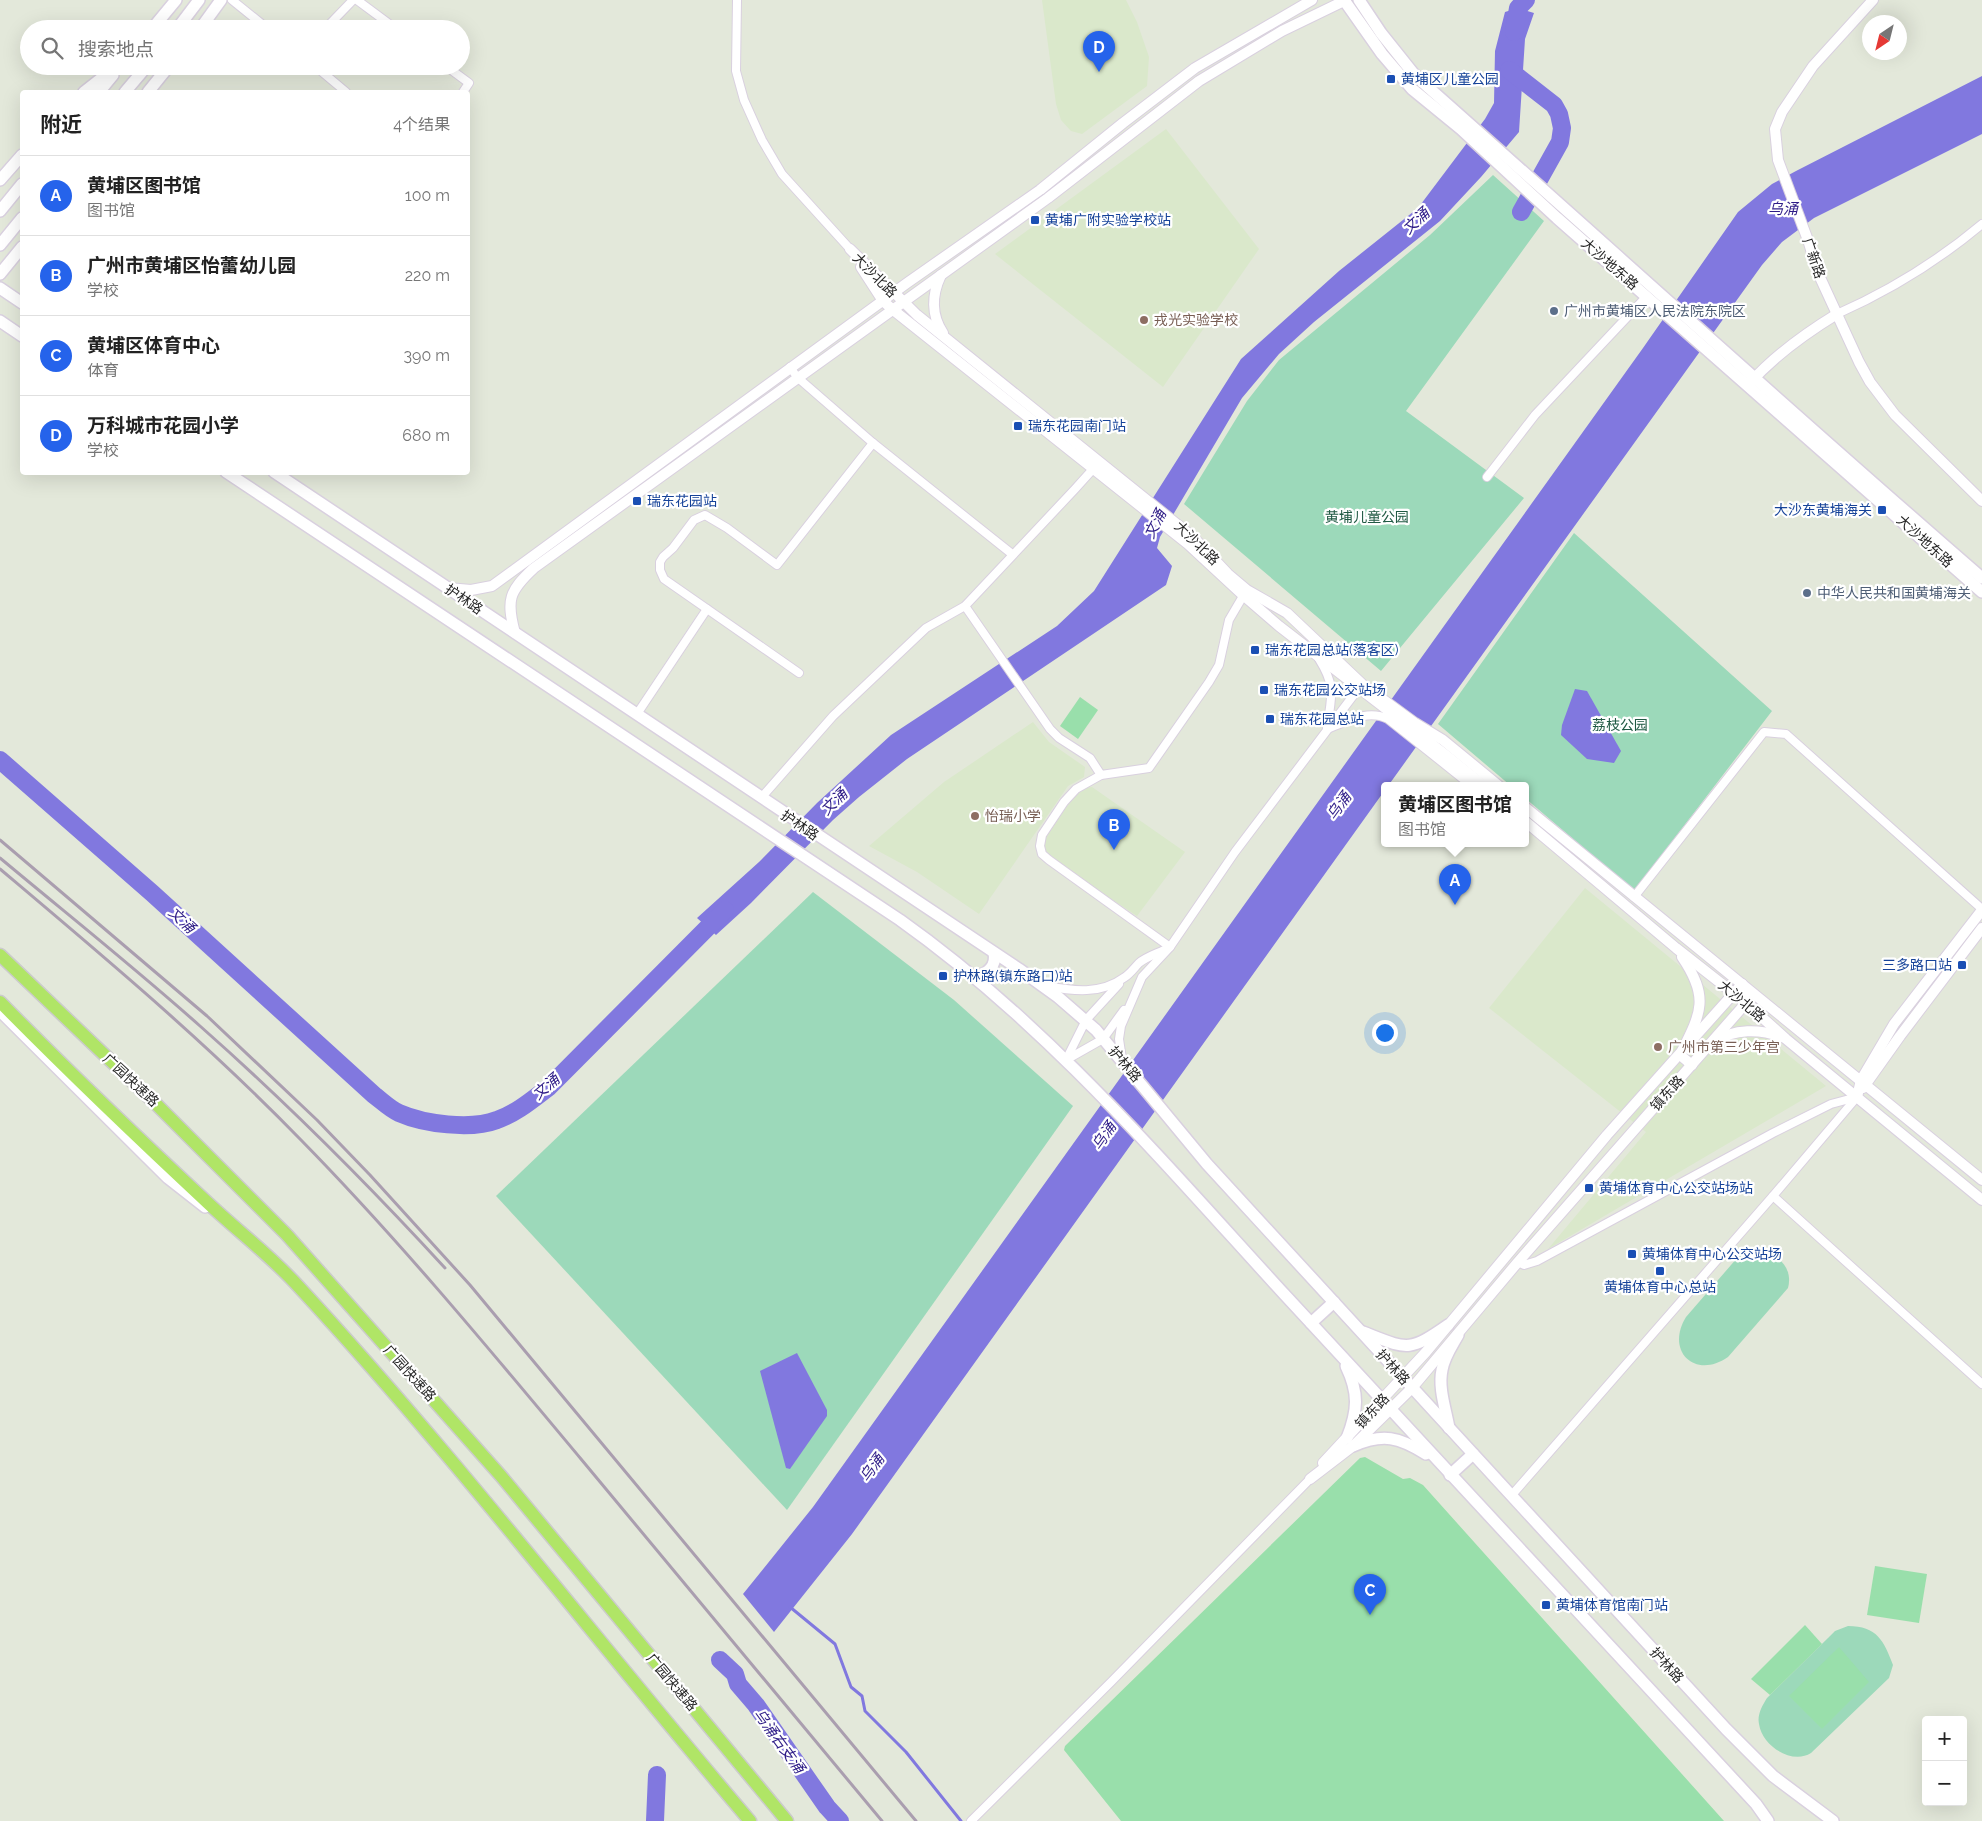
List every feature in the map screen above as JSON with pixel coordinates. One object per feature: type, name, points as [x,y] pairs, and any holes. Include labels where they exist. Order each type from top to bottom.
[{"type":"highway","name":"广园快速路","points":[[0,955],[157,1105],[300,1250],[507,1483],[787,1821]]},
{"type":"highway","name":"广园快速路","points":[[0,1002],[82,1085],[296,1284],[376,1371],[658,1714],[750,1821]]},
{"type":"main road","points":[[159,20],[176,0]]},
{"type":"main road","points":[[184,20],[199,0]]},
{"type":"main road","points":[[207,20],[222,0]]},
{"type":"main road","name":"大沙地东路","points":[[1345,0],[1371,40],[1412,89],[1464,125]]},
{"type":"main road","name":"大沙地东路","points":[[1359,0],[1381,33],[1413,72],[1464,125],[1703,339],[1982,578]]},
{"type":"main road","points":[[87,90],[106,75]]},
{"type":"main road","points":[[100,90],[111,75]]},
{"type":"main road","points":[[127,90],[139,75]]},
{"type":"main road","points":[[150,90],[161,75]]},
{"type":"main road","points":[[0,180],[20,157]]},
{"type":"main road","points":[[0,211],[20,186]]},
{"type":"main road","name":"大沙地东路","points":[[1542,195],[1557,218],[1647,296],[1664,304]]},
{"type":"main road","points":[[0,245],[20,220]]},
{"type":"main road","points":[[0,274],[20,249]]},
{"type":"main road","points":[[0,288],[20,302]]},
{"type":"main road","points":[[0,321],[20,335]]},
{"type":"main road","name":"大沙地东路","points":[[1752,381],[1982,592]]},
{"type":"main road","name":"护林路","points":[[231,475],[918,932],[1026,1021],[1098,1092],[1756,1804],[1768,1821]]},
{"type":"main road","name":"护林路","points":[[278,475],[833,847],[994,952],[1086,1020],[1123,1061],[1207,1164],[1748,1752],[1787,1787],[1833,1821]]},
{"type":"main road","points":[[974,977],[988,972],[995,958],[994,952]]},
{"type":"main road","points":[[0,1011],[168,1178],[253,1243]]},
{"type":"main road","points":[[1312,1323],[1334,1302]]},
{"type":"main road","points":[[1360,1330],[1388,1342],[1414,1346],[1424,1342],[1448,1325]]},
{"type":"main road","points":[[1448,1428],[1442,1390],[1442,1372],[1446,1358],[1458,1335]]},
{"type":"main road","points":[[1341,1355],[1352,1380],[1355,1393],[1355,1418],[1350,1442],[1395,1439],[1408,1442],[1439,1462]]},
{"type":"main road","points":[[1450,1475],[1473,1454]]},
{"type":"main road","points":[[1756,1804],[1777,1821]]},
{"type":"street","points":[[232,0],[257,20]]},
{"type":"street","points":[[334,20],[355,0],[383,20]]},
{"type":"street","points":[[737,0],[736,71],[744,100],[762,140],[782,174],[850,249]]},
{"type":"street","points":[[447,588],[471,590],[492,586],[790,367],[1040,190],[1123,122],[1194,68],[1312,0]]},
{"type":"street","points":[[515,633],[509,611],[510,599],[514,589],[525,576],[797,377],[1048,198],[1199,81],[1282,31],[1345,0]]},
{"type":"street","name":"广新路","points":[[1873,0],[1812,66],[1782,112],[1775,129],[1778,160],[1809,242],[1818,273],[1858,362],[1895,415],[1982,501]]},
{"type":"street","points":[[326,75],[344,90]]},
{"type":"street","points":[[458,75],[469,83],[464,90]]},
{"type":"street","points":[[1752,381],[1812,330],[1837,314],[1862,303],[1941,257],[1982,224]]},
{"type":"street","name":"大沙北路","points":[[850,249],[902,302],[1124,487],[1214,569],[1245,592],[1316,655],[1378,699],[1443,740],[1495,782]]},
{"type":"street","name":"大沙北路","points":[[850,249],[883,301],[892,310],[1093,469],[1124,487],[1194,538],[1245,592],[1287,613],[1360,686]]},
{"type":"street","points":[[942,274],[934,288],[934,312],[938,326],[946,338]]},
{"type":"street","points":[[1487,478],[1535,415],[1647,296]]},
{"type":"street","points":[[790,367],[797,377],[873,444],[1012,554]]},
{"type":"street","points":[[799,673],[664,579],[660,570],[660,562],[662,557],[673,548],[694,520],[704,515],[713,518],[777,565],[873,444]]},
{"type":"street","points":[[761,798],[833,716],[926,628],[965,606],[1093,469]]},
{"type":"street","points":[[1170,947],[1042,854],[1040,846],[1042,834],[1064,802],[1076,789],[1101,775],[1149,768],[1210,682],[1219,665],[1230,620],[1245,592]]},
{"type":"street","points":[[965,606],[996,648],[1050,729],[1059,738],[1090,758],[1101,775]]},
{"type":"street","points":[[637,714],[707,609]]},
{"type":"street","points":[[1316,655],[1330,679],[1332,689],[1327,728]]},
{"type":"street","points":[[1123,1061],[1120,1047],[1120,1032],[1125,1014],[1142,977],[1170,947],[1235,852],[1360,686]]},
{"type":"street","name":"大沙北路","points":[[1378,699],[1425,744],[1478,782]]},
{"type":"street","points":[[1327,728],[1362,716],[1379,715],[1425,744],[1468,782]]},
{"type":"street","points":[[1511,1496],[1773,1196],[1856,1097],[1894,1024],[1982,910],[1786,734],[1764,732],[1634,897]]},
{"type":"street","name":"大沙北路","points":[[1529,810],[1982,1180]]},
{"type":"street","name":"大沙北路","points":[[1529,825],[1982,1200]]},
{"type":"street","points":[[1864,1082],[1982,928]]},
{"type":"street","points":[[1066,1060],[1086,1020],[1140,962],[1170,947]]},
{"type":"street","points":[[1676,948],[1692,971],[1700,993],[1697,1017],[1680,1055],[1692,1065]]},
{"type":"street","points":[[1041,985],[1073,991],[1085,991],[1112,985],[1126,977]]},
{"type":"street","points":[[1742,984],[1746,1003]]},
{"type":"street","name":"镇东路","points":[[1350,1442],[1382,1400],[1448,1325],[1607,1135],[1742,984]]},
{"type":"street","points":[[1066,1060],[1103,1039],[1132,998]]},
{"type":"street","name":"镇东路","points":[[1310,1479],[1350,1442],[1391,1409],[1412,1388],[1518,1262],[1746,1003]]},
{"type":"street","points":[[1700,1056],[1722,1037],[1749,1031],[1761,1032],[1786,1039]]},
{"type":"street","points":[[1518,1262],[1524,1265],[1546,1257],[1773,1133],[1831,1104],[1856,1097]]},
{"type":"street","points":[[1773,1196],[1982,1384]]},
{"type":"street","points":[[971,1821],[1111,1682],[1310,1479]]},
{"type":"shaded area","points":[[1042,0],[1126,0],[1137,22],[1149,57],[1147,86],[1082,134],[1071,131],[1061,120],[1056,104]]},
{"type":"shaded area","name":"戎光实验学校","points":[[1166,129],[1259,249],[1163,387],[995,254]]},
{"type":"shaded area","name":"怡瑞小学","points":[[1033,722],[1049,742],[1085,767],[1084,777],[1068,786],[979,914],[917,872],[869,846],[944,782]]},
{"type":"shaded area","points":[[1092,787],[1185,852],[1137,916],[1054,861],[1043,848],[1047,830],[1067,799],[1081,788]]},
{"type":"shaded area","name":"广州市第三少年宫","points":[[1585,888],[1826,1086],[1548,1249],[1646,1132],[1489,1008]]},
{"type":"green space","name":"黄埔儿童公园","points":[[1493,175],[1544,221],[1406,411],[1524,498],[1381,671],[1184,504],[1247,401],[1279,360],[1430,235]]},
{"type":"green space","name":"荔枝公园","points":[[1574,533],[1772,711],[1634,891],[1529,801],[1529,782],[1506,782],[1438,724]]},
{"type":"green space","points":[[1080,697],[1098,710],[1078,739],[1060,726]]},
{"type":"green space","points":[[813,892],[954,1000],[1073,1106],[787,1510],[496,1196]]},
{"type":"green space","points":[[1753,1249],[1770,1253],[1783,1263],[1789,1279],[1788,1288],[1728,1357],[1716,1363],[1705,1365],[1695,1363],[1681,1351],[1679,1341],[1680,1329],[1686,1317],[1744,1250]]},
{"type":"green space","points":[[1365,1457],[1403,1479],[1410,1478],[1423,1485],[1724,1821],[1121,1821],[1064,1750],[1065,1746],[1360,1458]]},
{"type":"green space","points":[[1875,1566],[1927,1574],[1919,1623],[1867,1615]]},
{"type":"green space","points":[[1805,1625],[1822,1644],[1770,1695],[1751,1679]]},
{"type":"green space","points":[[1848,1626],[1866,1629],[1878,1636],[1893,1665],[1889,1678],[1811,1753],[1795,1757],[1779,1751],[1766,1740],[1761,1732],[1759,1717],[1763,1704],[1835,1631]]},
{"type":"green space","points":[[1839,1647],[1869,1682],[1822,1729],[1789,1696]]},
{"type":"water","points":[[1518,8],[1534,13],[1525,39],[1519,132],[1440,221],[1314,322],[1279,354],[1242,398],[1160,537],[1157,548],[1172,566],[1166,585],[907,759],[833,820],[751,903],[716,935],[697,918],[759,862],[817,803],[891,735],[1057,626],[1094,591],[1241,359],[1339,271],[1418,208],[1485,119],[1494,103],[1495,51],[1505,12]]},
{"type":"water","name":"乌涌","points":[[1982,76],[1982,134],[1814,218],[1782,242],[1762,265],[1391,782],[1381,782],[1381,796],[852,1534],[774,1632],[743,1594],[813,1507],[1643,348],[1738,212],[1772,184]]},
{"type":"water","points":[[1575,689],[1587,691],[1621,751],[1614,763],[1587,759],[1561,735],[1562,725]]},
{"type":"water","points":[[797,1353],[827,1410],[827,1416],[790,1469],[786,1468],[760,1371]]},
{"type":"waterway","name":"文涌","points":[[1514,32],[1518,8],[1526,0]]},
{"type":"waterway","points":[[1509,70],[1554,105],[1559,114],[1562,128],[1560,142],[1521,212]]},
{"type":"waterway","name":"文涌","points":[[0,760],[152,893],[374,1095],[396,1111],[409,1117],[434,1123],[474,1125],[497,1120],[511,1114],[549,1087],[725,910]]},
{"type":"waterway","points":[[790,1607],[835,1644],[851,1687],[862,1696],[865,1711],[906,1752],[961,1821]]},
{"type":"waterway","name":"乌涌右支涌","points":[[720,1660],[735,1674],[738,1684],[756,1705],[827,1807],[840,1821]]},
{"type":"waterway","name":"乌涌","points":[[655,1821],[657,1775]]},
{"type":"railway","points":[[0,840],[207,1016],[317,1120],[370,1175],[470,1285],[916,1821]]},
{"type":"railway","points":[[0,858],[151,983],[264,1084],[326,1144],[445,1268]]},
{"type":"railway","points":[[0,869],[116,967],[192,1035],[265,1104],[338,1178],[479,1337],[882,1821]]},
{"type":"place","name":"万科城市花园小学","points":[[1099,72]]},
{"type":"place","name":"黄埔区儿童公园","points":[[1391,79]]},
{"type":"place","name":"黄埔广附实验学校站","points":[[1035,220]]},
{"type":"place","name":"广州市黄埔区人民法院东院区","points":[[1554,311]]},
{"type":"place","name":"戎光实验学校","points":[[1144,320]]},
{"type":"place","name":"瑞东花园南门站","points":[[1018,426]]},
{"type":"place","name":"瑞东花园站","points":[[637,501]]},
{"type":"place","name":"大沙东黄埔海关","points":[[1882,510]]},
{"type":"place","name":"中华人民共和国黄埔海关","points":[[1807,593]]},
{"type":"place","name":"瑞东花园总站(落客区)","points":[[1255,650]]},
{"type":"place","name":"瑞东花园公交站场","points":[[1264,690]]},
{"type":"place","name":"瑞东花园总站","points":[[1270,719]]},
{"type":"place","name":"怡瑞小学","points":[[975,816]]},
{"type":"place","name":"广州市黄埔区怡蕾幼儿园","points":[[1114,850]]},
{"type":"place","name":"黄埔区图书馆","points":[[1455,905]]},
{"type":"place","name":"三多路口站","points":[[1962,965]]},
{"type":"place","name":"护林路(镇东路口)站","points":[[943,976]]},
{"type":"place","name":"广州市第三少年宫","points":[[1658,1047]]},
{"type":"place","name":"黄埔体育中心公交站场站","points":[[1589,1188]]},
{"type":"place","name":"黄埔体育中心公交站场","points":[[1632,1254]]},
{"type":"place","name":"黄埔体育中心总站","points":[[1660,1271]]},
{"type":"place","name":"黄埔体育馆南门站","points":[[1546,1605]]},
{"type":"place","name":"黄埔区体育中心","points":[[1370,1615]]}]
